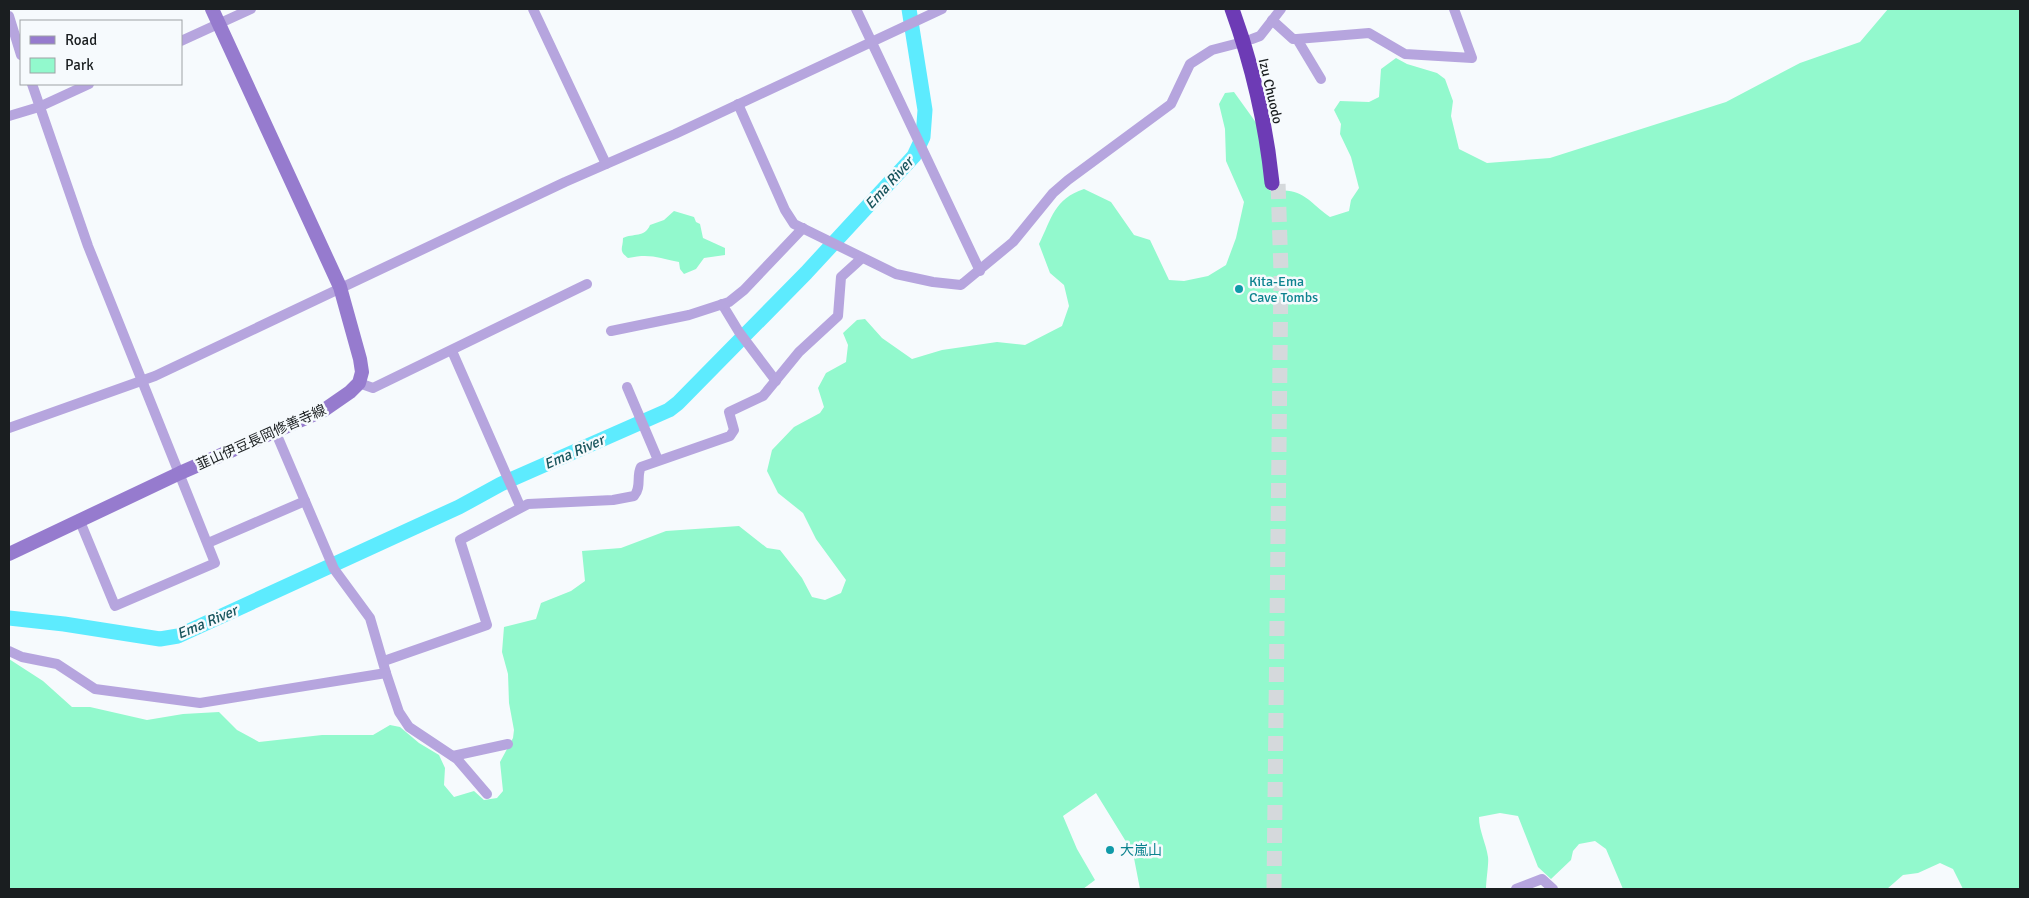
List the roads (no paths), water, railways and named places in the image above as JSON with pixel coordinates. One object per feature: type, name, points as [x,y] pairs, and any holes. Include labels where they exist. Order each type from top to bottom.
[{"type":"highway","name":"Izu Chuodo","points":[[1232,9],[1240,30],[1275,182],[1259,86],[1238,9]]},
{"type":"main road","points":[[212,9],[340,288],[360,359],[362,372],[359,382]]},
{"type":"main road","name":"韮山伊豆長岡修善寺線","points":[[9,554],[79,519],[180,473],[276,433],[324,410],[350,392],[359,382]]},
{"type":"street","points":[[182,41],[251,9]]},
{"type":"street","points":[[533,9],[606,164]]},
{"type":"street","points":[[856,9],[914,136],[980,271]]},
{"type":"street","points":[[9,428],[142,381],[942,9]]},
{"type":"street","points":[[1252,39],[1260,36],[1281,9]]},
{"type":"street","points":[[1272,20],[1293,38],[1297,39],[1369,33],[1405,54],[1472,58],[1454,9]]},
{"type":"street","points":[[9,16],[20,52]]},
{"type":"street","points":[[1297,39],[1321,79]]},
{"type":"street","points":[[738,104],[790,219],[794,224],[896,274],[955,286],[966,283],[1012,242],[1060,187],[1171,104],[1190,64],[1212,50],[1239,43]]},
{"type":"street","points":[[32,85],[88,246],[215,563],[115,606],[79,519]]},
{"type":"street","points":[[9,116],[39,107],[88,85]]},
{"type":"street","points":[[611,331],[689,315],[722,304],[744,290],[803,228]]},
{"type":"street","points":[[384,660],[487,625],[460,540],[520,506],[542,501],[606,501],[630,497],[637,494],[640,469],[658,460],[730,436],[734,430],[728,412],[760,398],[799,352],[838,316],[841,277],[862,258]]},
{"type":"street","points":[[359,382],[373,388],[587,284]]},
{"type":"street","points":[[722,304],[743,338],[776,381]]},
{"type":"street","points":[[452,351],[520,506]]},
{"type":"street","points":[[627,387],[658,460]]},
{"type":"street","points":[[276,433],[332,564],[368,614],[384,660],[398,712],[408,727],[454,756],[487,794]]},
{"type":"street","points":[[208,543],[305,501]]},
{"type":"street","points":[[9,651],[22,657],[57,664],[95,688],[200,703],[386,673]]},
{"type":"street","points":[[454,756],[508,744]]},
{"type":"street","points":[[1516,889],[1539,879],[1542,879],[1553,889]]},
{"type":"waterway","name":"Ema River","points":[[9,618],[64,624],[160,639],[178,636],[459,507],[501,484],[669,410],[806,273],[914,156],[923,137],[925,110],[909,9]]},
{"type":"tunnel","points":[[1274,889],[1281,272],[1278,182]]},
{"type":"place","name":"Kita-Ema Cave Tombs","points":[[1239,289]]},
{"type":"place","name":"大嵐山","points":[[1110,850]]}]
